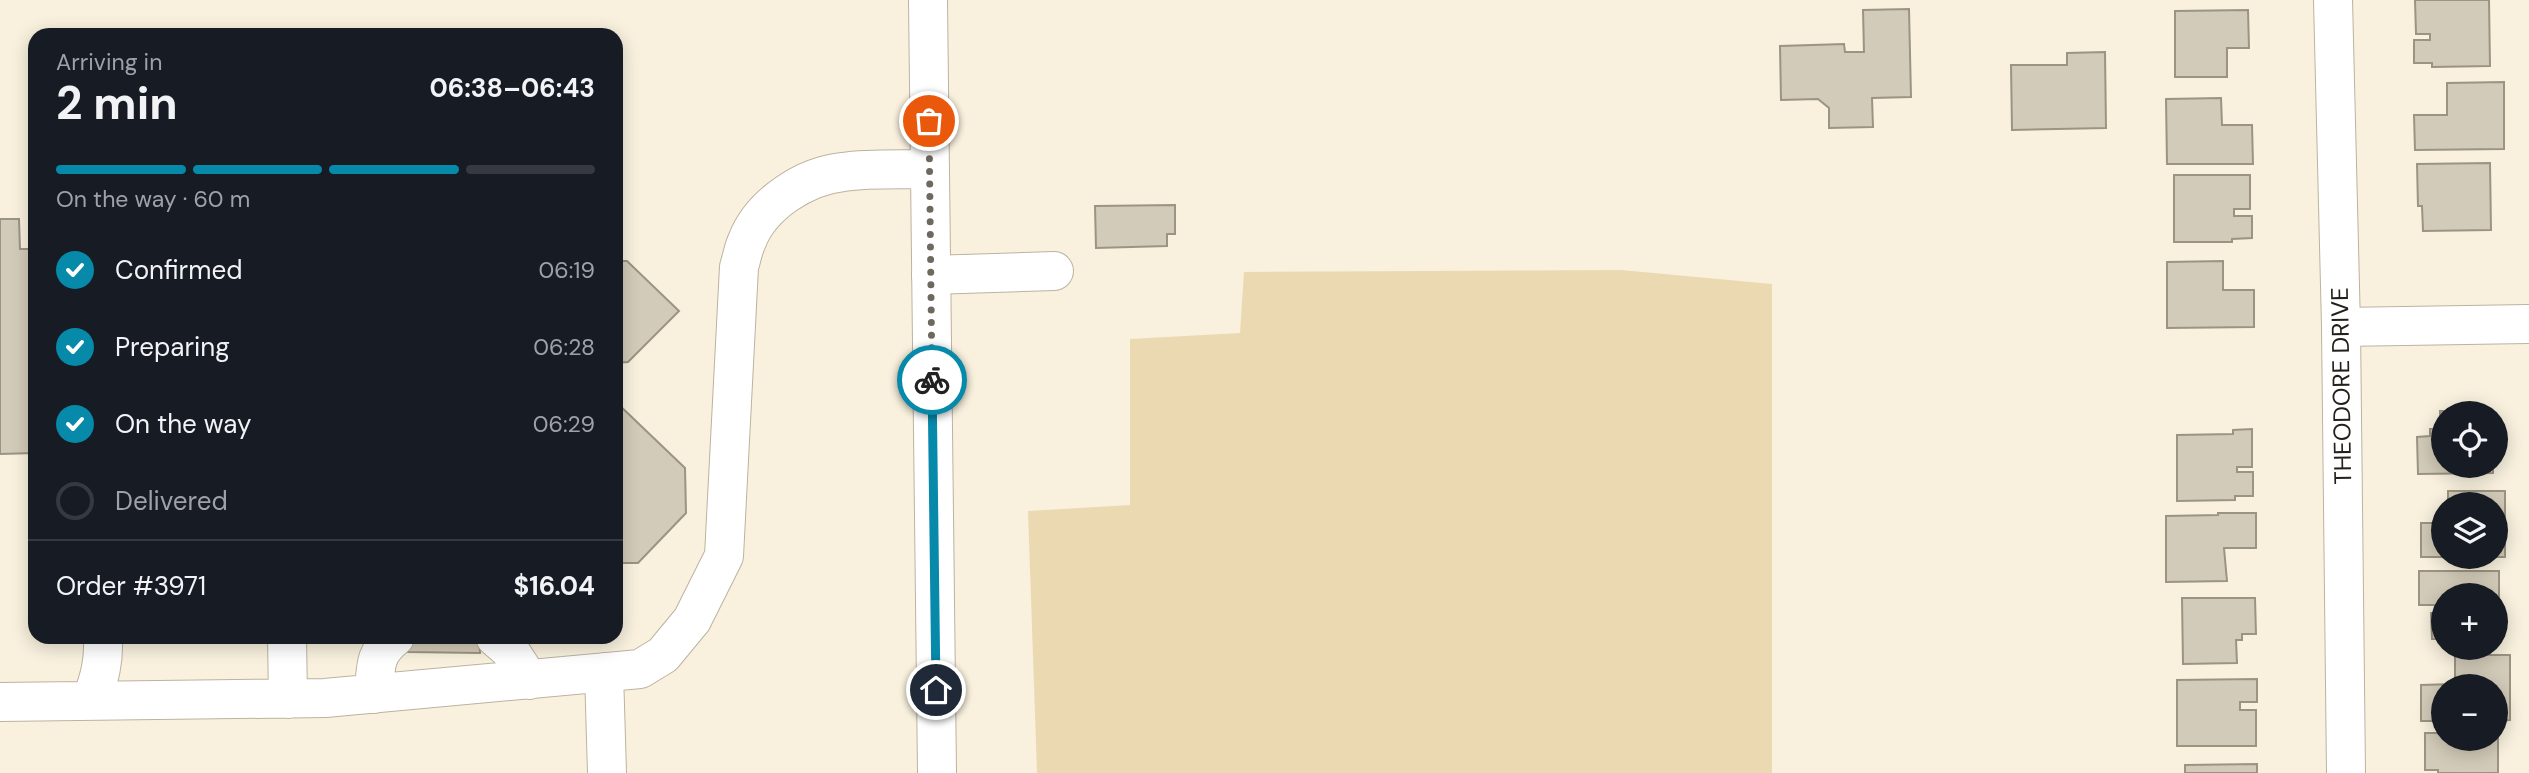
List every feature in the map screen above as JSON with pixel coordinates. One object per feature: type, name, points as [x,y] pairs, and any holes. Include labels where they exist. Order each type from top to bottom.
[{"type":"street","points":[[928,0],[937,773]]},
{"type":"street","name":"THEODORE DRIVE","points":[[2333,0],[2341,327],[2346,773]]},
{"type":"street","points":[[0,702],[288,699],[374,694],[640,669],[663,654],[692,620],[724,556],[739,267],[747,239],[769,208],[789,192],[812,180],[842,172],[930,169]]},
{"type":"street","points":[[931,275],[1054,271]]},
{"type":"street","points":[[2341,327],[2529,324]]},
{"type":"street","points":[[91,700],[100,677],[103,644]]},
{"type":"street","points":[[288,644],[288,699]]},
{"type":"street","points":[[374,694],[376,664],[380,650],[387,644]]},
{"type":"street","points":[[503,644],[529,680]]},
{"type":"street","points":[[604,673],[607,773]]},
{"type":"shaded area","points":[[1621,270],[1772,284],[1772,773],[1037,773],[1028,511],[1130,505],[1130,339],[1240,333],[1244,272]]},
{"type":"building","points":[[2415,0],[2489,0],[2490,66],[2432,67],[2432,63],[2414,63],[2414,40],[2430,40],[2430,34],[2416,34]]},
{"type":"building","points":[[1909,9],[1911,97],[1872,98],[1873,127],[1829,128],[1829,108],[1818,99],[1781,100],[1780,46],[1844,44],[1845,52],[1864,52],[1863,10]]},
{"type":"building","points":[[2248,10],[2249,48],[2227,48],[2227,77],[2175,77],[2175,11]]},
{"type":"building","points":[[2105,52],[2106,128],[2012,130],[2011,65],[2067,65],[2067,53]]},
{"type":"building","points":[[2504,82],[2504,149],[2415,150],[2414,115],[2447,115],[2447,83]]},
{"type":"building","points":[[2221,98],[2222,125],[2252,125],[2253,164],[2167,164],[2166,99]]},
{"type":"building","points":[[2490,163],[2491,230],[2423,231],[2422,206],[2418,206],[2417,164]]},
{"type":"building","points":[[2174,175],[2250,175],[2250,209],[2234,209],[2234,216],[2252,216],[2252,238],[2232,239],[2232,242],[2174,242]]},
{"type":"building","points":[[1175,205],[1175,234],[1167,234],[1167,246],[1096,248],[1095,206]]},
{"type":"building","points":[[0,219],[19,219],[20,249],[28,249],[28,453],[0,454]]},
{"type":"building","points":[[623,261],[627,261],[679,311],[628,362],[623,362]]},
{"type":"building","points":[[2223,261],[2223,290],[2254,290],[2254,327],[2167,328],[2167,262]]},
{"type":"building","points":[[623,409],[685,468],[686,513],[638,563],[623,563]]},
{"type":"building","points":[[2252,429],[2252,467],[2237,467],[2237,472],[2253,472],[2253,496],[2235,496],[2235,500],[2177,501],[2177,435],[2233,434],[2233,430]]},
{"type":"building","points":[[2430,429],[2431,474],[2418,474],[2417,437],[2430,436]]},
{"type":"building","points":[[2448,491],[2505,491],[2505,492]]},
{"type":"building","points":[[2256,513],[2256,548],[2224,548],[2227,581],[2166,582],[2166,516]]},
{"type":"building","points":[[2421,523],[2431,523],[2431,557],[2421,557]]},
{"type":"building","points":[[2419,571],[2499,571],[2499,583],[2431,583],[2431,605],[2419,605]]},
{"type":"building","points":[[2182,598],[2255,598],[2256,634],[2242,634],[2242,640],[2236,640],[2237,663],[2183,664]]},
{"type":"building","points":[[408,644],[479,644],[480,653],[408,652]]},
{"type":"building","points":[[2510,655],[2510,720],[2508,674],[2455,674],[2455,660],[2508,660]]},
{"type":"building","points":[[2257,679],[2257,702],[2240,702],[2240,710],[2256,710],[2256,746],[2177,746],[2177,680]]},
{"type":"building","points":[[2421,685],[2431,685],[2431,721],[2421,721]]},
{"type":"building","points":[[2425,733],[2431,733],[2431,751],[2498,751],[2498,773],[2438,773],[2438,770],[2425,770]]},
{"type":"building","points":[[2257,764],[2257,773],[2185,773],[2185,765]]},
{"type":"way so far","points":[[929,121],[932,380]]},
{"type":"route","points":[[932,380],[936,690]]}]
